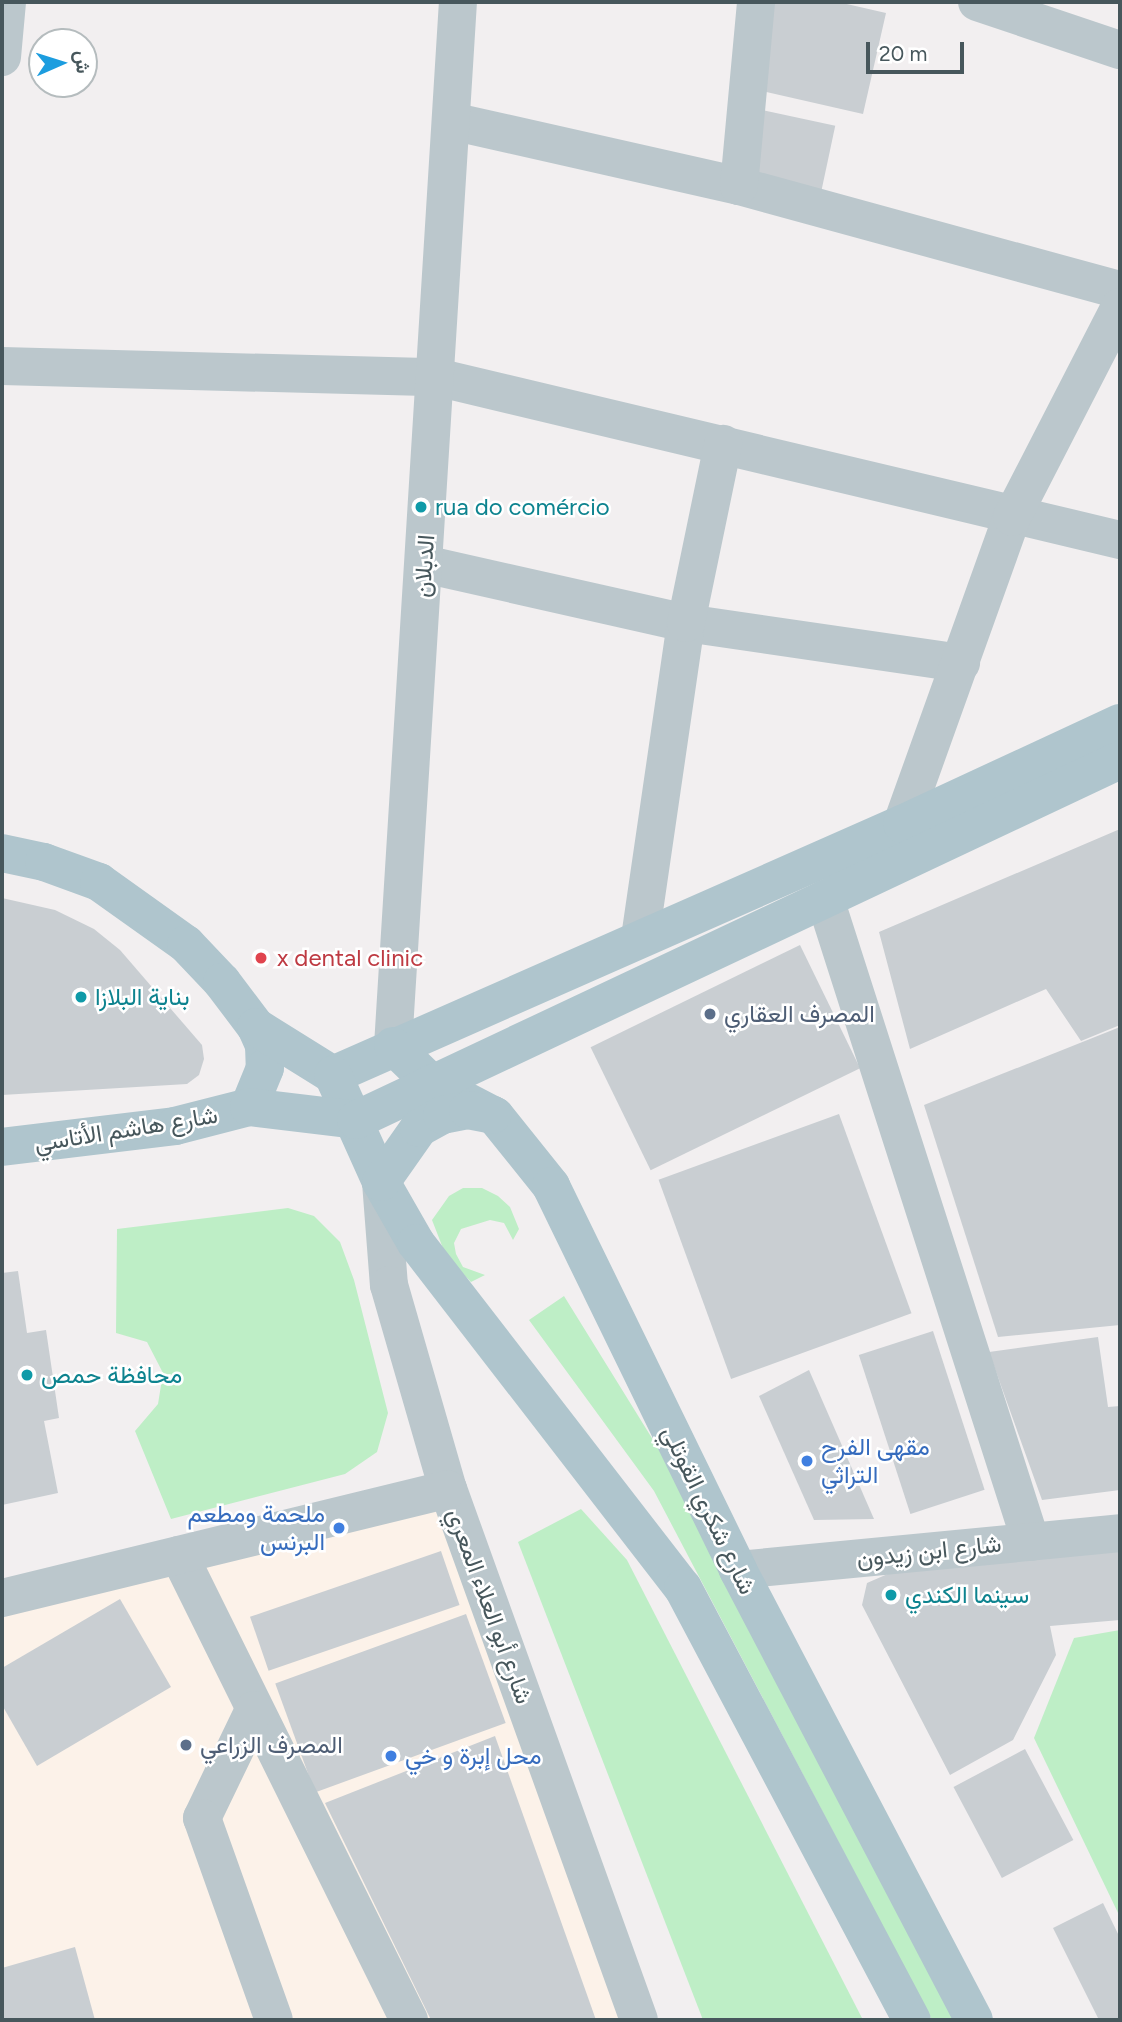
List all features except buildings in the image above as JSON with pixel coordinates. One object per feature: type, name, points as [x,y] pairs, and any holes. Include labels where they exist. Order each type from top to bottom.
[{"type":"main road","points":[[333,1075],[393,1046],[902,824],[1120,723]]},
{"type":"main road","points":[[2,853],[44,862],[99,882],[143,909],[195,953],[256,1027],[264,1045],[265,1068],[249,1107],[356,1120],[1120,761]]},
{"type":"main road","points":[[256,1027],[333,1075],[356,1120],[381,1182],[416,1243],[683,1588],[912,2020]]},
{"type":"main road","name":"شارع شكري القوتلي","points":[[393,1046],[431,1083],[495,1116],[551,1186],[738,1570],[974,2020]]},
{"type":"main road","name":"شارع هاشم الأتاسي","points":[[2,1147],[175,1126],[249,1107]]},
{"type":"main road","points":[[381,1182],[419,1128],[442,1115],[468,1110],[495,1116]]},
{"type":"street","points":[[2,57],[7,2]]},
{"type":"street","name":"الدبلان","points":[[393,1046],[458,2]]},
{"type":"street","points":[[739,186],[756,2]]},
{"type":"street","points":[[977,2],[1120,50]]},
{"type":"street","points":[[451,121],[739,186],[1120,290]]},
{"type":"street","points":[[902,824],[1012,517],[1120,307]]},
{"type":"street","points":[[2,366],[436,377],[723,443],[1012,517],[1120,540]]},
{"type":"street","points":[[640,938],[685,623],[723,443]]},
{"type":"street","points":[[424,564],[685,623],[961,663]]},
{"type":"street","points":[[825,899],[1031,1542]]},
{"type":"street","name":"شارع أبو العلاء المعري","points":[[381,1182],[389,1285],[448,1489],[639,2020]]},
{"type":"street","points":[[2,1598],[448,1489]]},
{"type":"street","name":"شارع ابن زيدون","points":[[738,1570],[1120,1533]]},
{"type":"street","points":[[179,1555],[409,2020]]},
{"type":"street","points":[[254,1710],[202,1818],[274,2020]]},
{"type":"shaded area","points":[[448,1489],[639,2020],[2,2020],[2,1596]]},
{"type":"green space","points":[[463,1188],[482,1188],[498,1196],[510,1207],[519,1229],[513,1240],[504,1223],[490,1220],[461,1229],[454,1243],[456,1254],[463,1267],[485,1275],[471,1282],[446,1256],[432,1220],[449,1196]]},
{"type":"green space","points":[[288,1208],[314,1216],[340,1242],[354,1280],[388,1413],[377,1452],[345,1474],[171,1519],[135,1431],[158,1404],[163,1373],[147,1342],[116,1333],[117,1229]]},
{"type":"green space","points":[[564,1296],[702,1519],[965,2020],[932,2020],[654,1491],[529,1320]]},
{"type":"green space","points":[[581,1509],[627,1560],[863,2020],[703,2020],[518,1542]]},
{"type":"green space","points":[[1120,1630],[1120,1917],[1034,1738],[1074,1638]]},
{"type":"place","name":"rua do comércio","points":[[421,507]]},
{"type":"place","name":"x dental clinic","points":[[261,958]]},
{"type":"place","name":"بناية البلازا","points":[[81,997]]},
{"type":"place","name":"المصرف العقاري","points":[[710,1014]]},
{"type":"place","name":"محافظة حمص","points":[[27,1375]]},
{"type":"place","name":"مقهى الفرح التراثي","points":[[807,1461]]},
{"type":"place","name":"ملحمة ومطعم البرنس","points":[[339,1528]]},
{"type":"place","name":"سينما الكندي","points":[[891,1595]]},
{"type":"place","name":"المصرف الزراعي","points":[[186,1745]]},
{"type":"place","name":"محل إبرة و خي","points":[[391,1756]]}]
